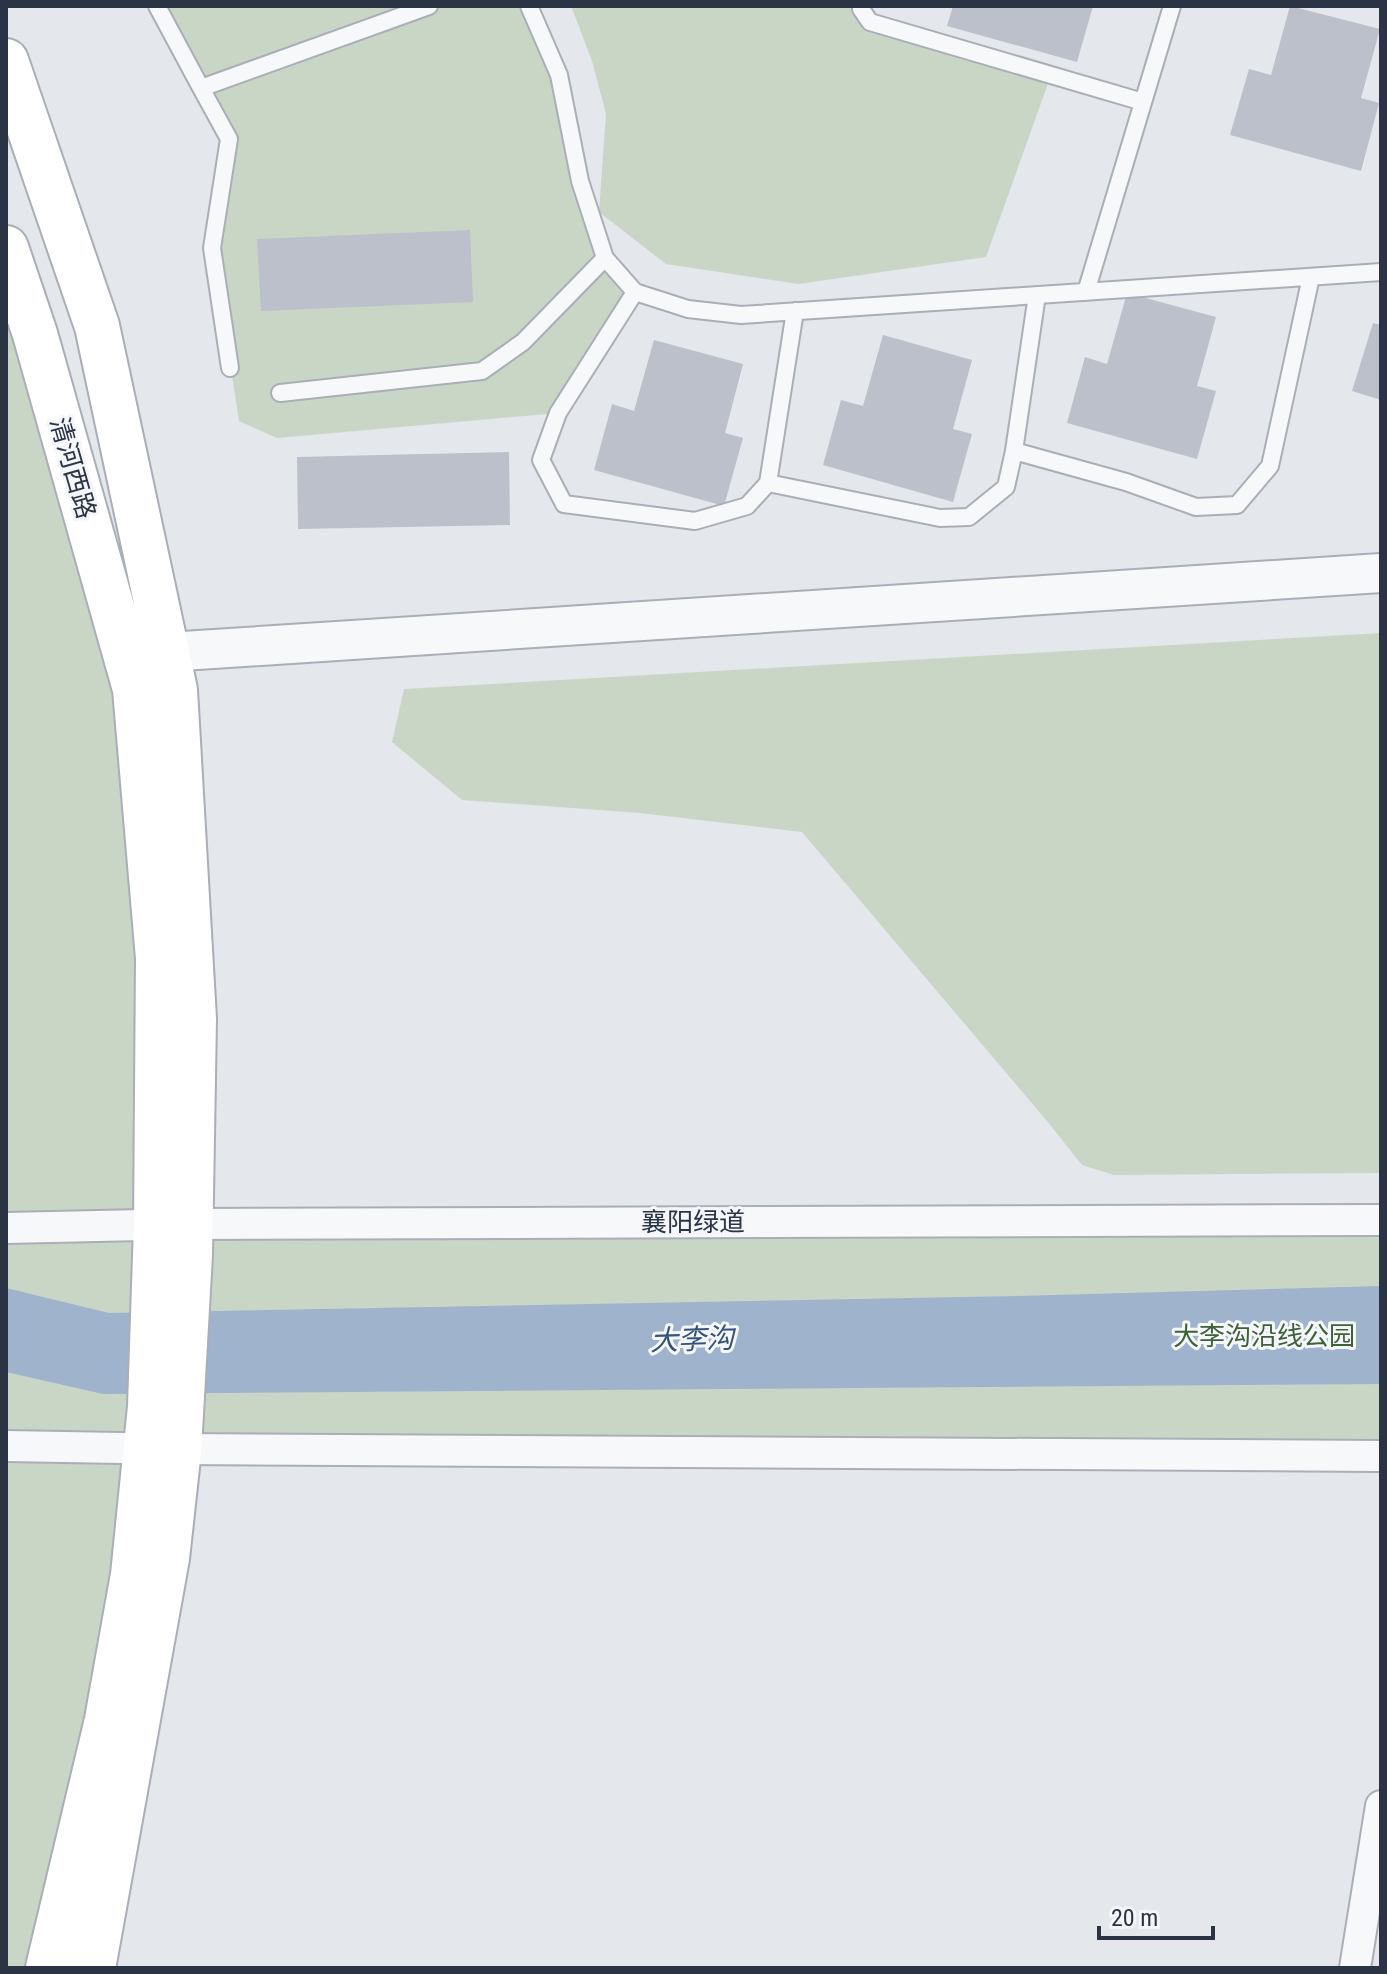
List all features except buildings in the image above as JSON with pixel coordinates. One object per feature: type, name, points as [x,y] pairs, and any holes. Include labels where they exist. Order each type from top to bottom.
[{"type":"main road","points":[[6,61],[97,326],[143,666],[172,1239],[164,1430],[167,1558],[93,1968]]},
{"type":"main road","name":"清河西路","points":[[6,248],[143,666]]},
{"type":"main road","points":[[48,1968],[107,1720],[133,1575],[164,1430]]},
{"type":"street","points":[[143,666],[1381,573]]},
{"type":"street","name":"襄阳绿道","points":[[6,1228],[172,1239],[1381,1220]]},
{"type":"street","points":[[6,1446],[164,1430],[1381,1456]]},
{"type":"street","points":[[1355,1968],[1381,1806]]},
{"type":"lane","points":[[157,6],[229,139],[212,248],[230,368]]},
{"type":"lane","points":[[201,88],[429,6]]},
{"type":"lane","points":[[529,6],[559,75],[580,181],[605,258],[635,292],[688,309],[741,315],[1381,272]]},
{"type":"lane","points":[[861,6],[870,22],[1143,102]]},
{"type":"lane","points":[[1086,292],[1172,6]]},
{"type":"lane","points":[[280,393],[482,371],[523,342],[605,258]]},
{"type":"lane","points":[[1014,451],[1126,482],[1196,507],[1237,505],[1270,466],[1311,277]]},
{"type":"lane","points":[[635,292],[558,413],[541,460],[564,504],[695,521],[747,506],[768,483],[795,311]]},
{"type":"lane","points":[[768,483],[940,518],[969,517],[1006,487],[1037,295]]},
{"type":"green space","points":[[157,6],[527,6],[559,75],[605,257],[635,292],[558,413],[277,438],[239,421],[212,248],[229,139]]},
{"type":"green space","points":[[571,6],[861,6],[870,22],[1051,75],[986,257],[798,284],[666,264],[599,212],[606,114],[592,61]]},
{"type":"green space","name":"大李沟沿线公园","points":[[6,248],[135,689],[156,1224],[1381,1220],[1381,1456],[179,1449],[164,1466],[74,1968],[6,1968]]},
{"type":"green space","points":[[1381,633],[1381,1173],[1114,1175],[1082,1165],[802,832],[640,813],[462,800],[392,742],[404,689]]},
{"type":"water","name":"大李沟","points":[[1381,1286],[1381,1384],[103,1394],[6,1372],[6,1288],[109,1313]]}]
